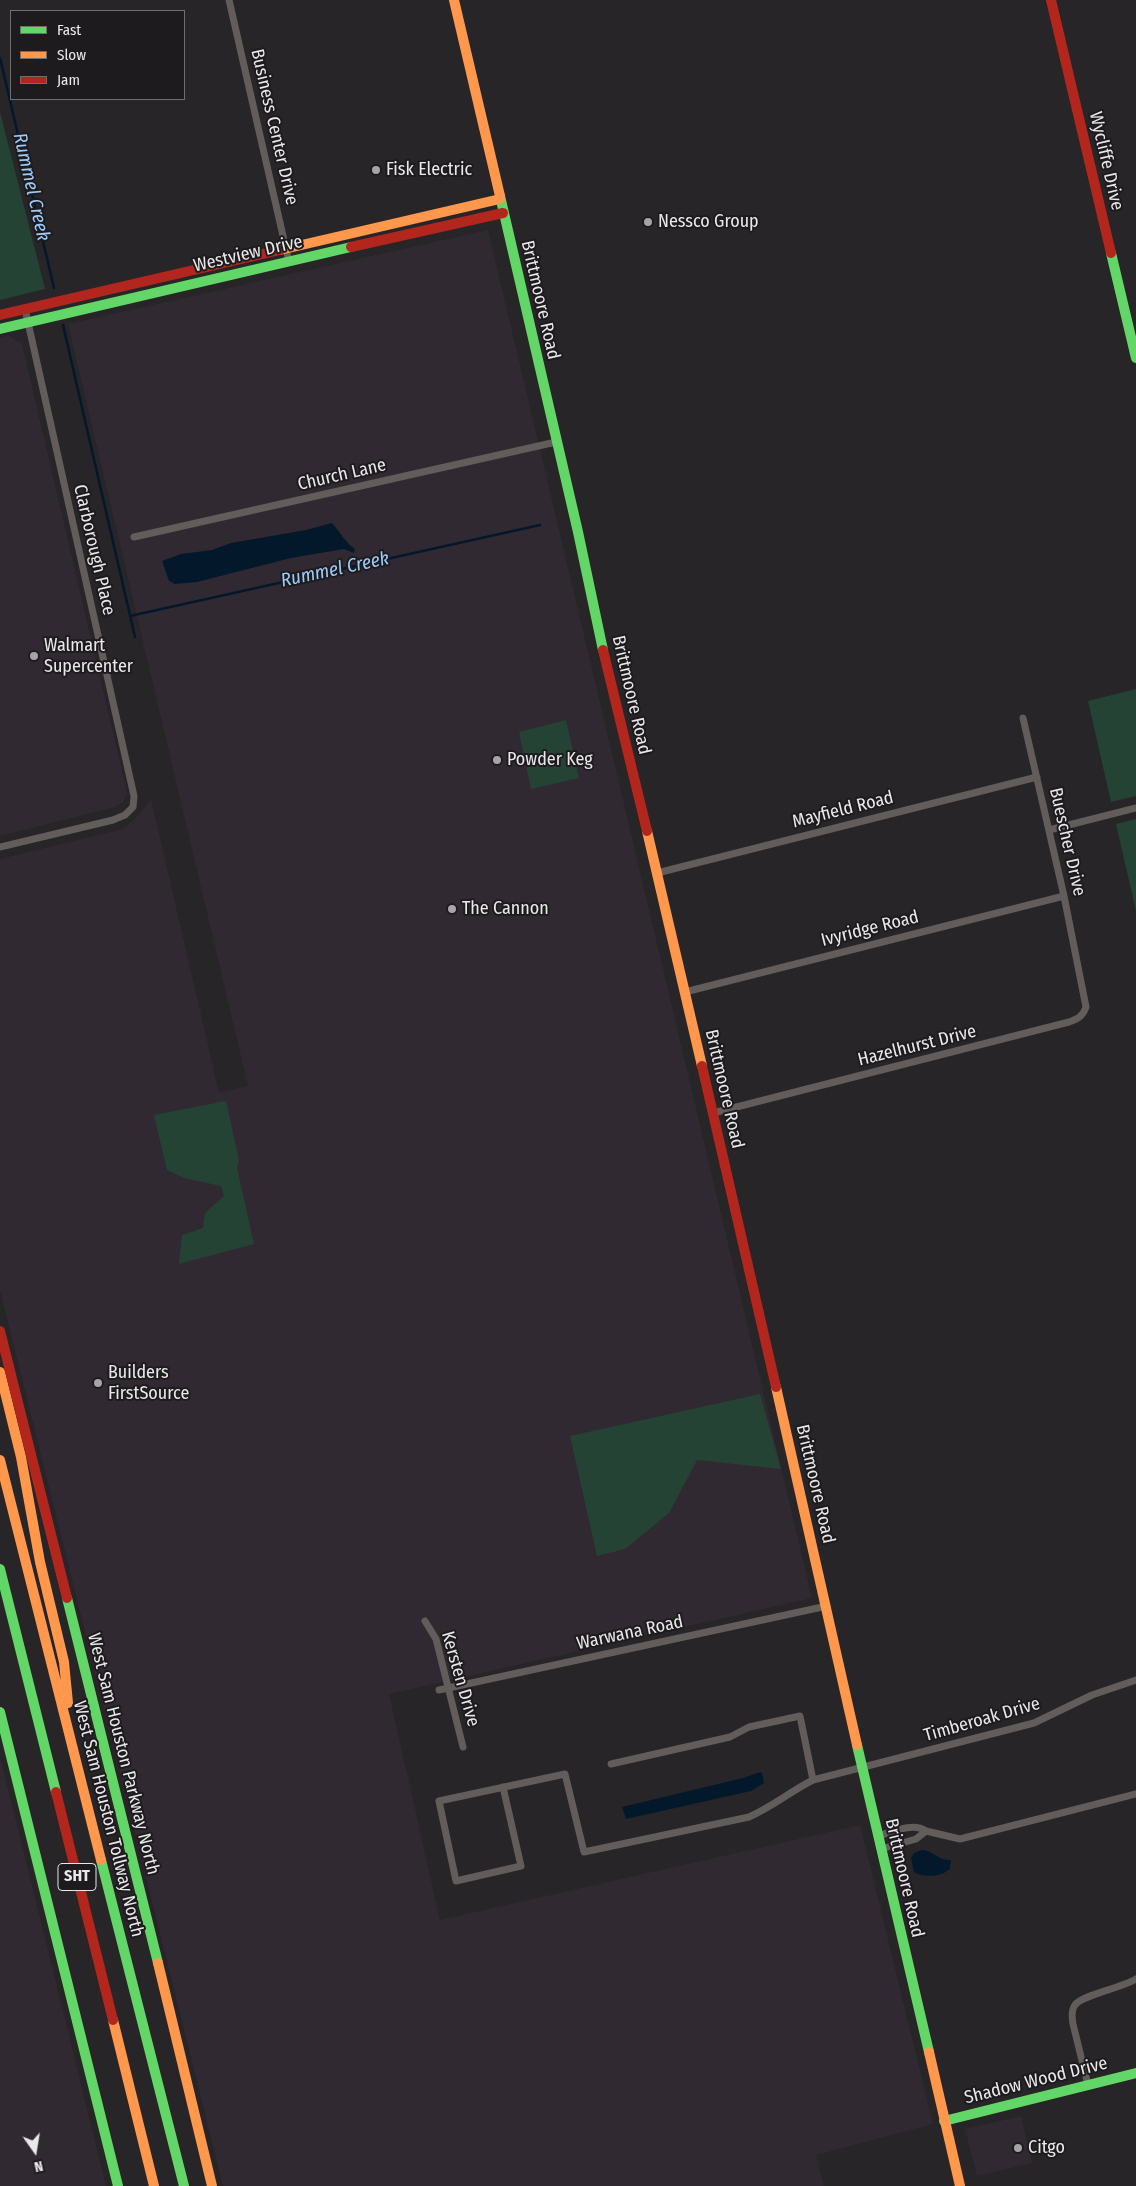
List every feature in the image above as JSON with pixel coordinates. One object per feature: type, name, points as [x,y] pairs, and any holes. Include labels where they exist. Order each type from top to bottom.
[{"type":"main road","name":"Brittmoore Road","points":[[454,0],[611,687],[685,992],[827,1606],[830,1632],[960,2186]]},
{"type":"main road","name":"Wycliffe Drive","points":[[1051,0],[1136,355]]},
{"type":"main road","name":"Westview Drive","points":[[0,314],[500,199]]},
{"type":"main road","name":"Westview Drive","points":[[0,329],[503,214]]},
{"type":"main road","name":"West Sam Houston Parkway North","points":[[0,1331],[126,1830],[212,2186]]},
{"type":"main road","points":[[0,1372],[21,1457],[40,1562],[64,1662],[73,1748]]},
{"type":"main road","name":"West Sam Houston Tollway North","points":[[0,1460],[184,2186]]},
{"type":"main road","name":"SHT","points":[[0,1569],[154,2186]]},
{"type":"main road","points":[[0,1712],[118,2186]]},
{"type":"main road","name":"Shadow Wood Drive","points":[[944,2121],[1136,2073]]},
{"type":"street","name":"Business Center Drive","points":[[229,0],[290,262]]},
{"type":"street","name":"Clarborough Place","points":[[0,847],[113,820],[124,815],[133,807],[134,796],[25,309]]},
{"type":"street","name":"Church Lane","points":[[134,537],[556,442]]},
{"type":"street","name":"Buescher Drive","points":[[1023,718],[1064,896],[1078,972]]},
{"type":"street","name":"Mayfield Road","points":[[657,873],[1037,777]]},
{"type":"street","points":[[1049,830],[1136,808]]},
{"type":"street","name":"Ivyridge Road","points":[[685,992],[1064,896]]},
{"type":"street","name":"Hazelhurst Drive","points":[[713,1113],[1078,1019],[1084,1013],[1086,1007],[1078,972]]},
{"type":"street","name":"Warwana Road","points":[[438,1690],[827,1606]]},
{"type":"street","name":"Kersten Drive","points":[[425,1621],[436,1639],[450,1688],[463,1747]]},
{"type":"street","name":"Timberoak Drive","points":[[503,1787],[565,1774],[584,1852],[750,1817],[765,1810],[813,1780],[1034,1723],[1092,1696],[1136,1680]]},
{"type":"street","points":[[611,1764],[730,1737],[749,1728],[800,1716],[813,1780]]},
{"type":"street","points":[[503,1787],[520,1866],[456,1881],[439,1801],[503,1787]]},
{"type":"street","points":[[878,1836],[914,1826],[926,1831],[960,1839],[1136,1794]]},
{"type":"street","points":[[881,1849],[916,1839],[926,1831]]},
{"type":"street","points":[[1088,2085],[1072,2016],[1075,2005],[1081,2000],[1136,1979]]},
{"type":"shaded area","points":[[488,230],[812,1598],[389,1694],[440,1920],[860,1825],[933,2124],[816,2155],[824,2186],[223,2186],[0,1290],[0,859],[123,829],[139,815],[151,799],[219,1093],[248,1086],[68,324]]},
{"type":"shaded area","points":[[8,335],[22,344],[127,793],[123,802],[115,807],[0,836],[0,338]]},
{"type":"shaded area","points":[[0,1757],[68,2031],[106,2186],[0,2186]]},
{"type":"shaded area","points":[[1021,2116],[1032,2163],[977,2176],[965,2129]]},
{"type":"green space","points":[[0,112],[45,289],[0,300]]},
{"type":"green space","points":[[1136,689],[1136,796],[1111,802],[1088,701]]},
{"type":"green space","points":[[566,720],[579,778],[531,789],[519,732]]},
{"type":"green space","points":[[1136,819],[1136,911],[1116,824]]},
{"type":"green space","points":[[226,1101],[239,1160],[237,1168],[254,1244],[179,1264],[182,1235],[203,1228],[205,1213],[224,1196],[221,1186],[184,1178],[167,1170],[154,1115]]},
{"type":"green space","points":[[760,1394],[781,1469],[697,1460],[669,1513],[625,1549],[597,1556],[570,1436]]},
{"type":"water","points":[[332,523],[355,549],[354,553],[344,549],[291,558],[197,582],[175,584],[169,581],[162,561],[181,554],[212,550],[231,543],[306,530]]},
{"type":"water","points":[[762,1773],[764,1783],[751,1791],[626,1819],[622,1807],[743,1778]]},
{"type":"water","points":[[922,1850],[942,1859],[951,1860],[950,1869],[942,1874],[932,1876],[914,1872],[911,1858],[914,1853]]},
{"type":"waterway","name":"Rummel Creek","points":[[0,58],[54,288]]},
{"type":"waterway","points":[[63,325],[135,637]]},
{"type":"waterway","name":"Rummel Creek","points":[[130,616],[540,525]]},
{"type":"traffic: fast","points":[[500,196],[578,532],[603,650]]},
{"type":"traffic: fast","points":[[0,329],[351,247]]},
{"type":"traffic: fast","points":[[1111,253],[1136,358]]},
{"type":"traffic: fast","points":[[0,1569],[56,1792]]},
{"type":"traffic: fast","points":[[67,1598],[158,1963]]},
{"type":"traffic: fast","points":[[0,1712],[118,2186]]},
{"type":"traffic: fast","points":[[857,1745],[929,2052]]},
{"type":"traffic: fast","points":[[101,1860],[184,2186]]},
{"type":"traffic: fast","points":[[944,2121],[1136,2073]]},
{"type":"traffic: slow","points":[[454,0],[500,196]]},
{"type":"traffic: slow","points":[[280,250],[500,199]]},
{"type":"traffic: slow","points":[[647,831],[702,1066]]},
{"type":"traffic: slow","points":[[0,1372],[21,1457],[40,1562],[64,1662],[68,1703]]},
{"type":"traffic: slow","points":[[776,1387],[857,1745]]},
{"type":"traffic: slow","points":[[0,1460],[101,1860]]},
{"type":"traffic: slow","points":[[158,1963],[212,2186]]},
{"type":"traffic: slow","points":[[113,2020],[154,2186]]},
{"type":"traffic: slow","points":[[929,2052],[960,2186]]},
{"type":"traffic: jam","points":[[1051,0],[1111,253]]},
{"type":"traffic: jam","points":[[351,247],[503,213]]},
{"type":"traffic: jam","points":[[0,315],[280,250]]},
{"type":"traffic: jam","points":[[603,650],[647,831]]},
{"type":"traffic: jam","points":[[702,1066],[776,1387]]},
{"type":"traffic: jam","points":[[0,1331],[67,1598]]},
{"type":"traffic: jam","points":[[56,1792],[113,2020]]},
{"type":"place","name":"Fisk Electric","points":[[376,170]]},
{"type":"place","name":"Nessco Group","points":[[648,222]]},
{"type":"place","name":"Walmart Supercenter","points":[[34,656]]},
{"type":"place","name":"Powder Keg","points":[[497,760]]},
{"type":"place","name":"The Cannon","points":[[452,909]]},
{"type":"place","name":"Builders FirstSource","points":[[98,1383]]},
{"type":"place","name":"Citgo","points":[[1018,2148]]}]
